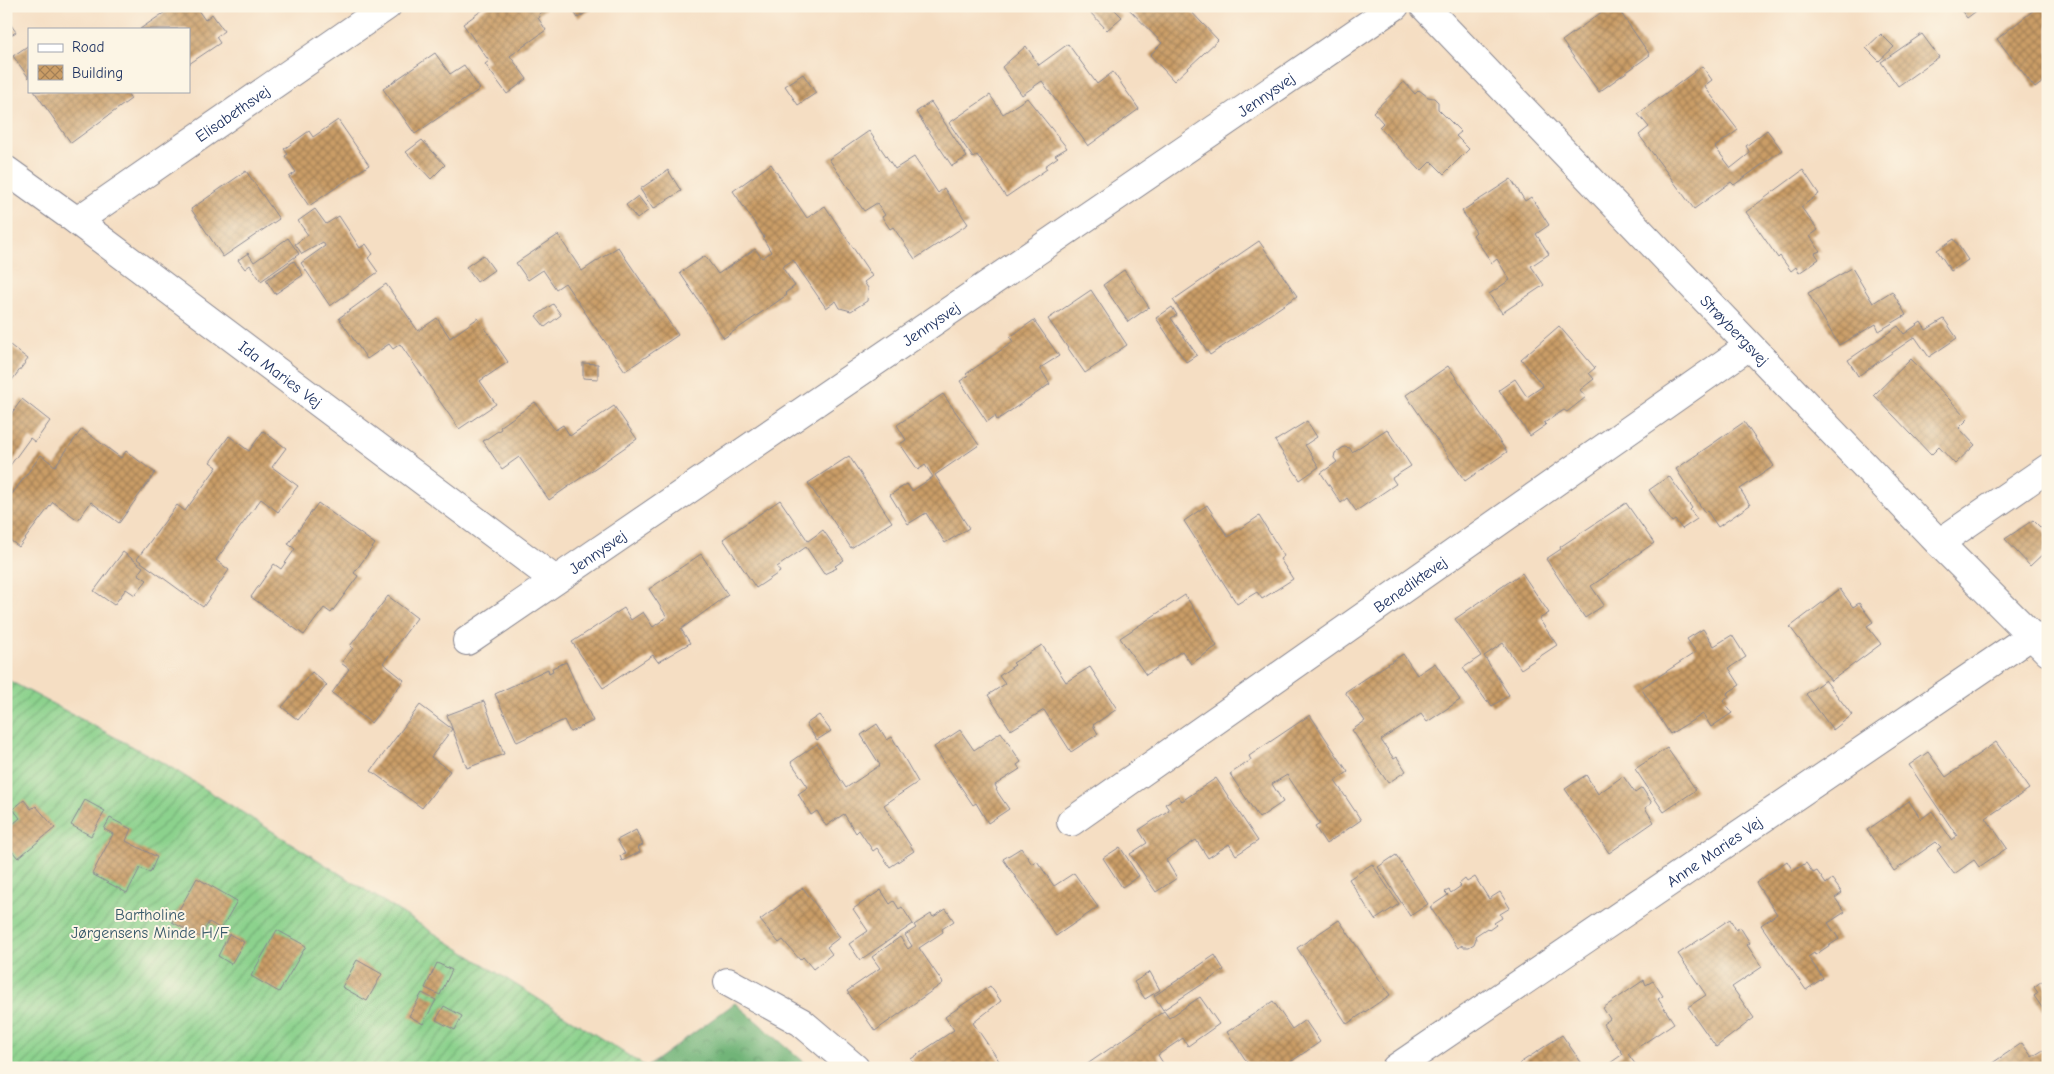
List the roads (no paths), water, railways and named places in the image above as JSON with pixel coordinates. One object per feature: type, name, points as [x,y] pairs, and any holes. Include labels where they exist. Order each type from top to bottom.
[{"type":"street","name":"Elisabethsvej","points":[[77,221],[387,6]]},
{"type":"street","name":"Jennysvej","points":[[467,641],[1395,6]]},
{"type":"street","name":"Strøybergsvej","points":[[1424,6],[1939,543],[2040,644]]},
{"type":"street","name":"Ida Maries Vej","points":[[6,170],[77,221],[555,580]]},
{"type":"street","name":"Benediktevej","points":[[1071,822],[1749,346]]},
{"type":"street","points":[[1939,543],[2048,468]]},
{"type":"street","name":"Anne Maries Vej","points":[[1396,1068],[2040,644]]},
{"type":"street","points":[[728,982],[801,1022],[855,1068]]},
{"type":"park label","name":"Bartholine Jørgensens Minde H/F","points":[[150,923]]}]
